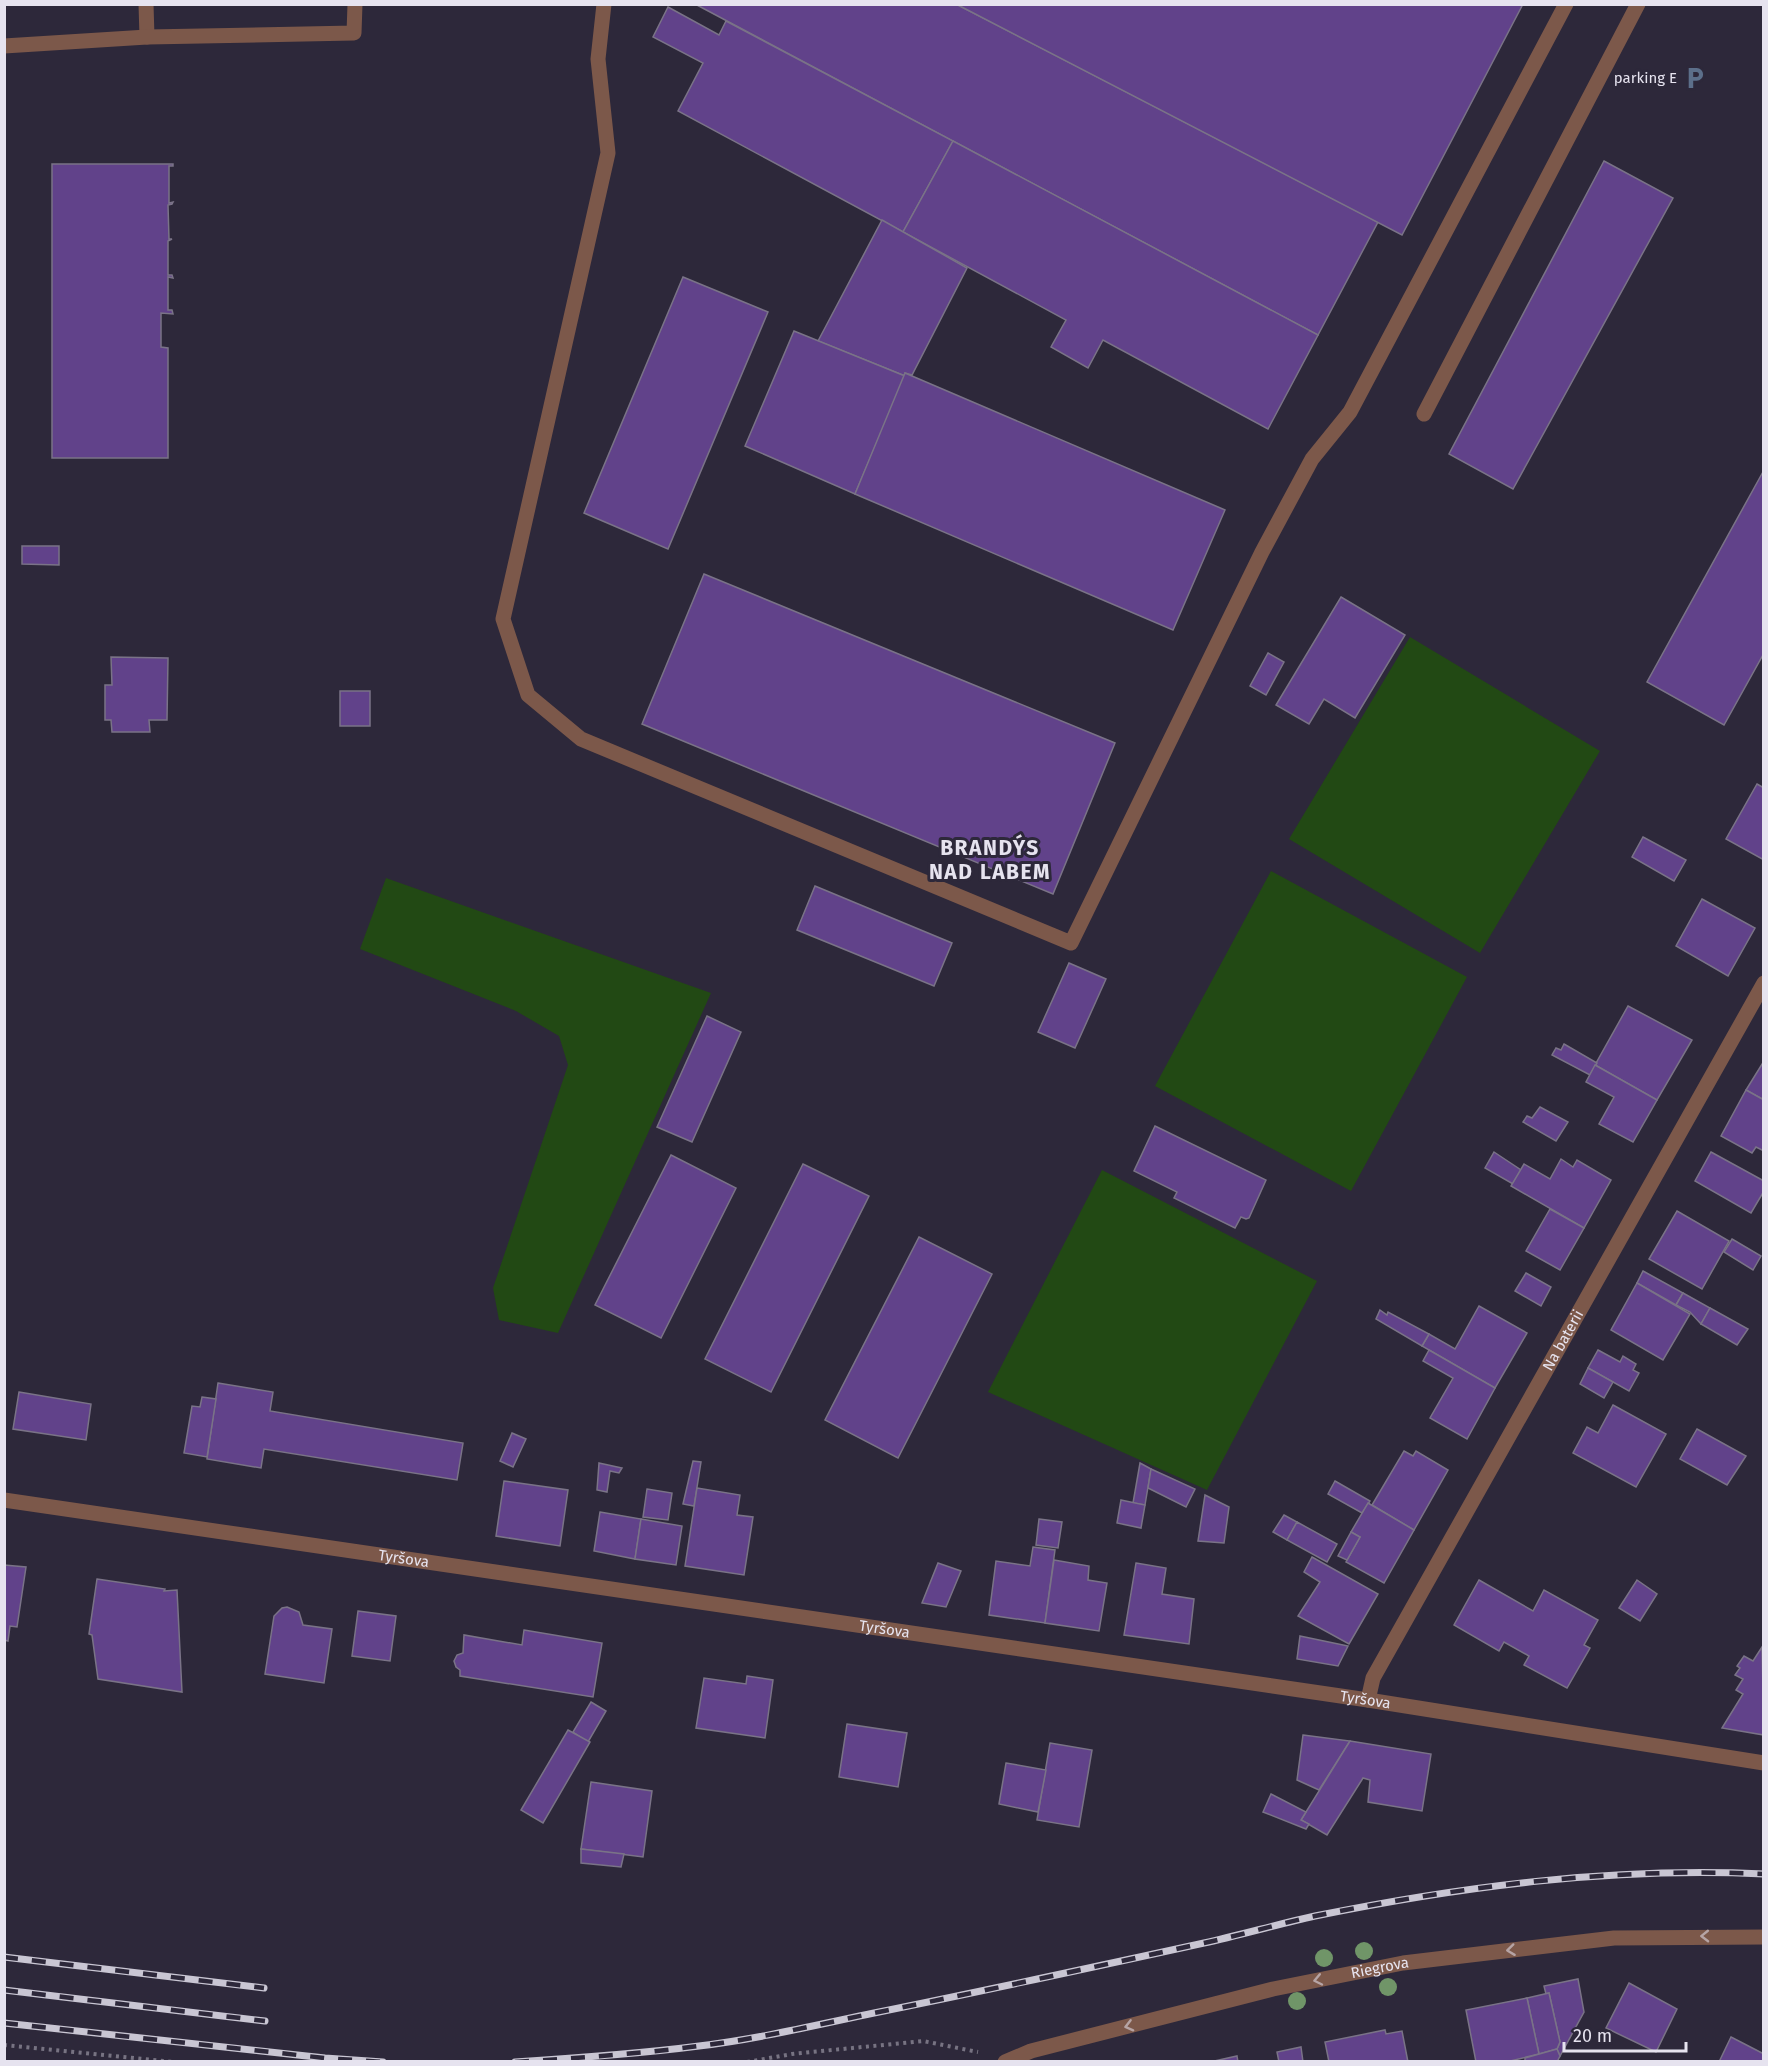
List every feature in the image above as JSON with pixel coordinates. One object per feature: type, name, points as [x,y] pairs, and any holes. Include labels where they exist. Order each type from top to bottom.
[{"type":"street","points":[[146,4],[147,37]]},
{"type":"street","points":[[4,46],[147,37],[354,33],[355,4]]},
{"type":"street","points":[[604,4],[598,59],[608,153],[503,619],[528,695],[582,739],[1071,943],[1262,552],[1312,459],[1350,412],[1566,4]]},
{"type":"street","points":[[1424,414],[1638,4]]},
{"type":"street","name":"Na baterii","points":[[1368,1700],[1373,1678],[1764,983]]},
{"type":"street","name":"Tyršova","points":[[4,1500],[1368,1700],[1764,1763]]},
{"type":"street","name":"Riegrova","points":[[1005,2061],[1031,2050],[1273,1989],[1403,1963],[1614,1938],[1764,1937]]},
{"type":"path","points":[[747,2061],[792,2054],[922,2041],[978,2052],[983,2061]]},
{"type":"path","points":[[4,2045],[173,2061]]},
{"type":"green space","points":[[1410,637],[1600,751],[1480,953],[1289,839]]},
{"type":"green space","points":[[1271,871],[1467,977],[1351,1191],[1155,1086]]},
{"type":"green space","points":[[386,878],[711,993],[558,1333],[499,1320],[493,1288],[568,1065],[559,1036],[516,1011],[360,949]]},
{"type":"green space","points":[[1102,1170],[1317,1281],[1207,1490],[988,1392]]},
{"type":"building","points":[[695,4],[956,4],[1378,222],[1318,335]]},
{"type":"building","points":[[956,4],[1523,4],[1402,235]]},
{"type":"building","points":[[668,7],[719,35],[726,21],[953,141],[903,232],[678,111],[703,63],[653,37]]},
{"type":"building","points":[[953,141],[1318,335],[1268,429],[1103,340],[1088,368],[1051,347],[1066,320],[903,232]]},
{"type":"building","points":[[1604,161],[1673,198],[1513,489],[1449,454]]},
{"type":"building","points":[[52,164],[173,164],[169,166],[169,203],[173,202],[168,205],[169,239],[172,239],[168,241],[168,275],[172,275],[173,278],[168,277],[168,310],[172,310],[173,314],[161,313],[161,347],[168,348],[168,458],[52,458]]},
{"type":"building","points":[[882,220],[967,268],[912,375],[905,373],[905,376],[818,341]]},
{"type":"building","points":[[683,277],[768,312],[668,549],[584,513]]},
{"type":"building","points":[[794,331],[905,376],[855,494],[745,446]]},
{"type":"building","points":[[905,373],[1225,510],[1173,630],[855,494]]},
{"type":"building","points":[[1764,470],[1764,653],[1724,725],[1647,682]]},
{"type":"building","points":[[22,546],[59,546],[59,565],[22,564]]},
{"type":"building","points":[[704,574],[1115,743],[1053,894],[642,724]]},
{"type":"building","points":[[1341,597],[1405,635],[1355,718],[1324,699],[1309,724],[1276,705]]},
{"type":"building","points":[[1268,653],[1284,662],[1266,695],[1250,686]]},
{"type":"building","points":[[111,657],[168,658],[167,720],[149,720],[150,732],[112,732],[111,720],[105,720],[105,685],[112,685]]},
{"type":"building","points":[[340,691],[370,691],[370,726],[340,726]]},
{"type":"building","points":[[1757,784],[1764,788],[1764,860],[1726,839]]},
{"type":"building","points":[[1643,837],[1686,860],[1674,881],[1632,857]]},
{"type":"building","points":[[815,886],[952,943],[934,986],[797,930]]},
{"type":"building","points":[[1702,899],[1755,928],[1728,976],[1676,946]]},
{"type":"building","points":[[1069,963],[1106,979],[1075,1048],[1038,1032]]},
{"type":"building","points":[[1628,1006],[1692,1040],[1657,1100],[1595,1065]]},
{"type":"building","points":[[707,1016],[741,1032],[692,1142],[657,1127]]},
{"type":"building","points":[[1564,1044],[1597,1063],[1590,1075],[1552,1055],[1556,1048],[1561,1050]]},
{"type":"building","points":[[1764,1061],[1764,1100],[1746,1090]]},
{"type":"building","points":[[1595,1065],[1657,1100],[1633,1142],[1599,1124],[1614,1097],[1586,1082]]},
{"type":"building","points":[[1746,1090],[1764,1100],[1764,1151],[1756,1147],[1752,1153],[1721,1136]]},
{"type":"building","points":[[1540,1107],[1568,1122],[1556,1141],[1523,1122],[1527,1116],[1532,1118]]},
{"type":"building","points":[[1155,1126],[1266,1180],[1249,1218],[1241,1217],[1235,1228],[1174,1198],[1177,1192],[1134,1171]]},
{"type":"building","points":[[1494,1152],[1521,1170],[1513,1184],[1485,1168]]},
{"type":"building","points":[[1711,1152],[1764,1181],[1764,1191],[1751,1213],[1695,1181]]},
{"type":"building","points":[[671,1155],[736,1188],[661,1338],[595,1305]]},
{"type":"building","points":[[1561,1159],[1573,1167],[1577,1160],[1611,1180],[1584,1228],[1511,1186],[1524,1164],[1550,1179]]},
{"type":"building","points":[[803,1164],[869,1196],[771,1392],[705,1359]]},
{"type":"building","points":[[1550,1209],[1584,1228],[1560,1270],[1526,1251]]},
{"type":"building","points":[[1677,1211],[1729,1241],[1702,1289],[1649,1259]]},
{"type":"building","points":[[919,1237],[992,1274],[898,1458],[825,1420]]},
{"type":"building","points":[[1732,1239],[1761,1256],[1753,1270],[1724,1252]]},
{"type":"building","points":[[1643,1271],[1683,1293],[1676,1305],[1637,1283]]},
{"type":"building","points":[[1526,1273],[1551,1287],[1541,1306],[1515,1291]]},
{"type":"building","points":[[1637,1283],[1690,1314],[1663,1360],[1611,1330]]},
{"type":"building","points":[[1683,1293],[1710,1308],[1701,1324],[1690,1312],[1676,1305]]},
{"type":"building","points":[[1479,1306],[1527,1333],[1495,1388],[1422,1346],[1429,1334],[1455,1349]]},
{"type":"building","points":[[1710,1308],[1748,1329],[1737,1345],[1701,1324]]},
{"type":"building","points":[[1380,1310],[1429,1334],[1422,1346],[1376,1319]]},
{"type":"building","points":[[1429,1350],[1495,1388],[1467,1439],[1430,1418],[1453,1378],[1423,1361]]},
{"type":"building","points":[[1598,1350],[1620,1362],[1623,1356],[1636,1364],[1633,1370],[1639,1373],[1629,1391],[1588,1368]]},
{"type":"building","points":[[1588,1368],[1613,1382],[1604,1398],[1580,1384]]},
{"type":"building","points":[[218,1383],[273,1392],[270,1411],[463,1443],[457,1480],[264,1449],[261,1468],[207,1459]]},
{"type":"building","points":[[19,1392],[91,1404],[86,1440],[13,1429]]},
{"type":"building","points":[[202,1397],[216,1399],[207,1457],[184,1453],[192,1406],[200,1407]]},
{"type":"building","points":[[1613,1405],[1666,1434],[1636,1487],[1573,1453],[1587,1427],[1598,1433]]},
{"type":"building","points":[[1697,1429],[1746,1456],[1727,1485],[1680,1459]]},
{"type":"building","points":[[512,1433],[526,1439],[513,1467],[500,1461]]},
{"type":"building","points":[[1404,1451],[1413,1456],[1416,1451],[1448,1470],[1414,1530],[1372,1505]]},
{"type":"building","points":[[693,1461],[701,1462],[694,1506],[683,1504]]},
{"type":"building","points":[[599,1463],[622,1468],[619,1473],[610,1471],[607,1492],[597,1490]]},
{"type":"building","points":[[1140,1463],[1151,1469],[1145,1505],[1133,1503]]},
{"type":"building","points":[[1151,1469],[1195,1489],[1186,1507],[1148,1488]]},
{"type":"building","points":[[504,1481],[568,1490],[560,1546],[496,1536]]},
{"type":"building","points":[[1335,1481],[1370,1501],[1362,1513],[1328,1494]]},
{"type":"building","points":[[697,1488],[740,1495],[737,1515],[753,1517],[744,1575],[685,1566]]},
{"type":"building","points":[[647,1489],[672,1493],[668,1520],[643,1517]]},
{"type":"building","points":[[1205,1495],[1229,1507],[1224,1543],[1198,1541]]},
{"type":"building","points":[[1121,1500],[1145,1505],[1141,1528],[1117,1523]]},
{"type":"building","points":[[1368,1503],[1414,1530],[1384,1583],[1346,1562],[1360,1537],[1351,1532]]},
{"type":"building","points":[[600,1512],[641,1519],[635,1559],[594,1551]]},
{"type":"building","points":[[1284,1515],[1297,1522],[1287,1540],[1273,1532]]},
{"type":"building","points":[[641,1519],[682,1526],[676,1565],[635,1559]]},
{"type":"building","points":[[1039,1519],[1062,1522],[1058,1548],[1036,1545]]},
{"type":"building","points":[[1297,1522],[1337,1544],[1327,1562],[1287,1540]]},
{"type":"building","points":[[1351,1532],[1360,1537],[1347,1560],[1338,1556]]},
{"type":"building","points":[[1033,1547],[1055,1550],[1045,1623],[989,1615],[996,1561],[1030,1566]]},
{"type":"building","points":[[1312,1557],[1378,1594],[1349,1644],[1298,1616],[1320,1582],[1304,1572]]},
{"type":"building","points":[[1054,1560],[1089,1566],[1088,1580],[1107,1583],[1099,1631],[1045,1623]]},
{"type":"building","points":[[938,1563],[961,1571],[946,1607],[922,1603]]},
{"type":"building","points":[[1136,1563],[1166,1568],[1162,1594],[1194,1599],[1189,1644],[1124,1635]]},
{"type":"building","points":[[4,1565],[26,1567],[17,1627],[10,1626],[8,1641],[4,1640]]},
{"type":"building","points":[[97,1579],[165,1589],[164,1591],[177,1590],[182,1692],[98,1679],[92,1635],[89,1634]]},
{"type":"building","points":[[1479,1580],[1533,1611],[1544,1590],[1598,1620],[1584,1645],[1590,1648],[1567,1688],[1524,1665],[1529,1656],[1504,1642],[1499,1651],[1454,1625]]},
{"type":"building","points":[[1637,1580],[1657,1594],[1640,1621],[1619,1608]]},
{"type":"building","points":[[287,1607],[299,1612],[303,1625],[332,1629],[324,1683],[265,1674],[274,1616],[282,1608]]},
{"type":"building","points":[[358,1611],[396,1616],[390,1661],[352,1656]]},
{"type":"building","points":[[524,1630],[602,1643],[593,1697],[460,1676],[460,1670],[454,1661],[457,1655],[463,1653],[464,1635],[522,1645]]},
{"type":"building","points":[[1300,1636],[1348,1646],[1338,1666],[1297,1659]]},
{"type":"building","points":[[1762,1647],[1764,1735],[1722,1728],[1743,1694],[1736,1690],[1743,1679],[1735,1675],[1740,1668],[1737,1666],[1744,1656],[1753,1661]]},
{"type":"building","points":[[747,1676],[773,1680],[765,1738],[696,1728],[704,1678],[746,1684]]},
{"type":"building","points":[[591,1702],[606,1711],[588,1742],[573,1732]]},
{"type":"building","points":[[847,1724],[907,1733],[898,1787],[839,1777]]},
{"type":"building","points":[[568,1730],[590,1742],[543,1823],[521,1810]]},
{"type":"building","points":[[1303,1735],[1350,1741],[1319,1790],[1297,1780]]},
{"type":"building","points":[[1350,1741],[1431,1754],[1422,1811],[1368,1802],[1370,1780],[1363,1778],[1327,1835],[1301,1820]]},
{"type":"building","points":[[1050,1743],[1092,1750],[1079,1827],[1037,1820]]},
{"type":"building","points":[[1006,1763],[1046,1770],[1038,1812],[999,1804]]},
{"type":"building","points":[[591,1782],[652,1791],[643,1857],[581,1849]]},
{"type":"building","points":[[1271,1794],[1306,1812],[1301,1820],[1309,1824],[1306,1829],[1263,1812]]},
{"type":"building","points":[[581,1849],[624,1854],[621,1867],[581,1863]]},
{"type":"building","points":[[1578,1979],[1584,2012],[1560,2056],[1557,2049],[1560,2042],[1549,1993],[1546,1994],[1544,1986]]},
{"type":"building","points":[[1629,1983],[1677,2009],[1656,2052],[1606,2028]]},
{"type":"building","points":[[1549,1993],[1560,2042],[1557,2049],[1539,2054],[1527,1998]]},
{"type":"building","points":[[1527,1998],[1539,2054],[1506,2062],[1476,2062],[1466,2010]]},
{"type":"building","points":[[1385,2030],[1386,2034],[1402,2031],[1408,2062],[1329,2062],[1325,2042]]},
{"type":"building","points":[[1731,2037],[1764,2054],[1764,2062],[1719,2062]]},
{"type":"building","points":[[1301,2047],[1303,2062],[1279,2062],[1277,2052]]},
{"type":"building","points":[[1557,2049],[1560,2056],[1557,2062],[1525,2062],[1525,2058]]},
{"type":"building","points":[[1237,2056],[1238,2062],[1210,2062]]},
{"type":"railway","points":[[515,2062],[653,2051],[765,2036],[998,1988],[1218,1940],[1315,1916],[1426,1896],[1595,1876],[1651,1873],[1764,1874]]},
{"type":"railway","points":[[4,1957],[264,1988]]},
{"type":"railway","points":[[4,1990],[265,2021]]},
{"type":"railway","points":[[4,2023],[325,2058],[383,2062]]},
{"type":"place","name":"parking E","points":[[1695,78]]},
{"type":"district","name":"BRANDÝS NAD LABEM","points":[[990,860]]}]
